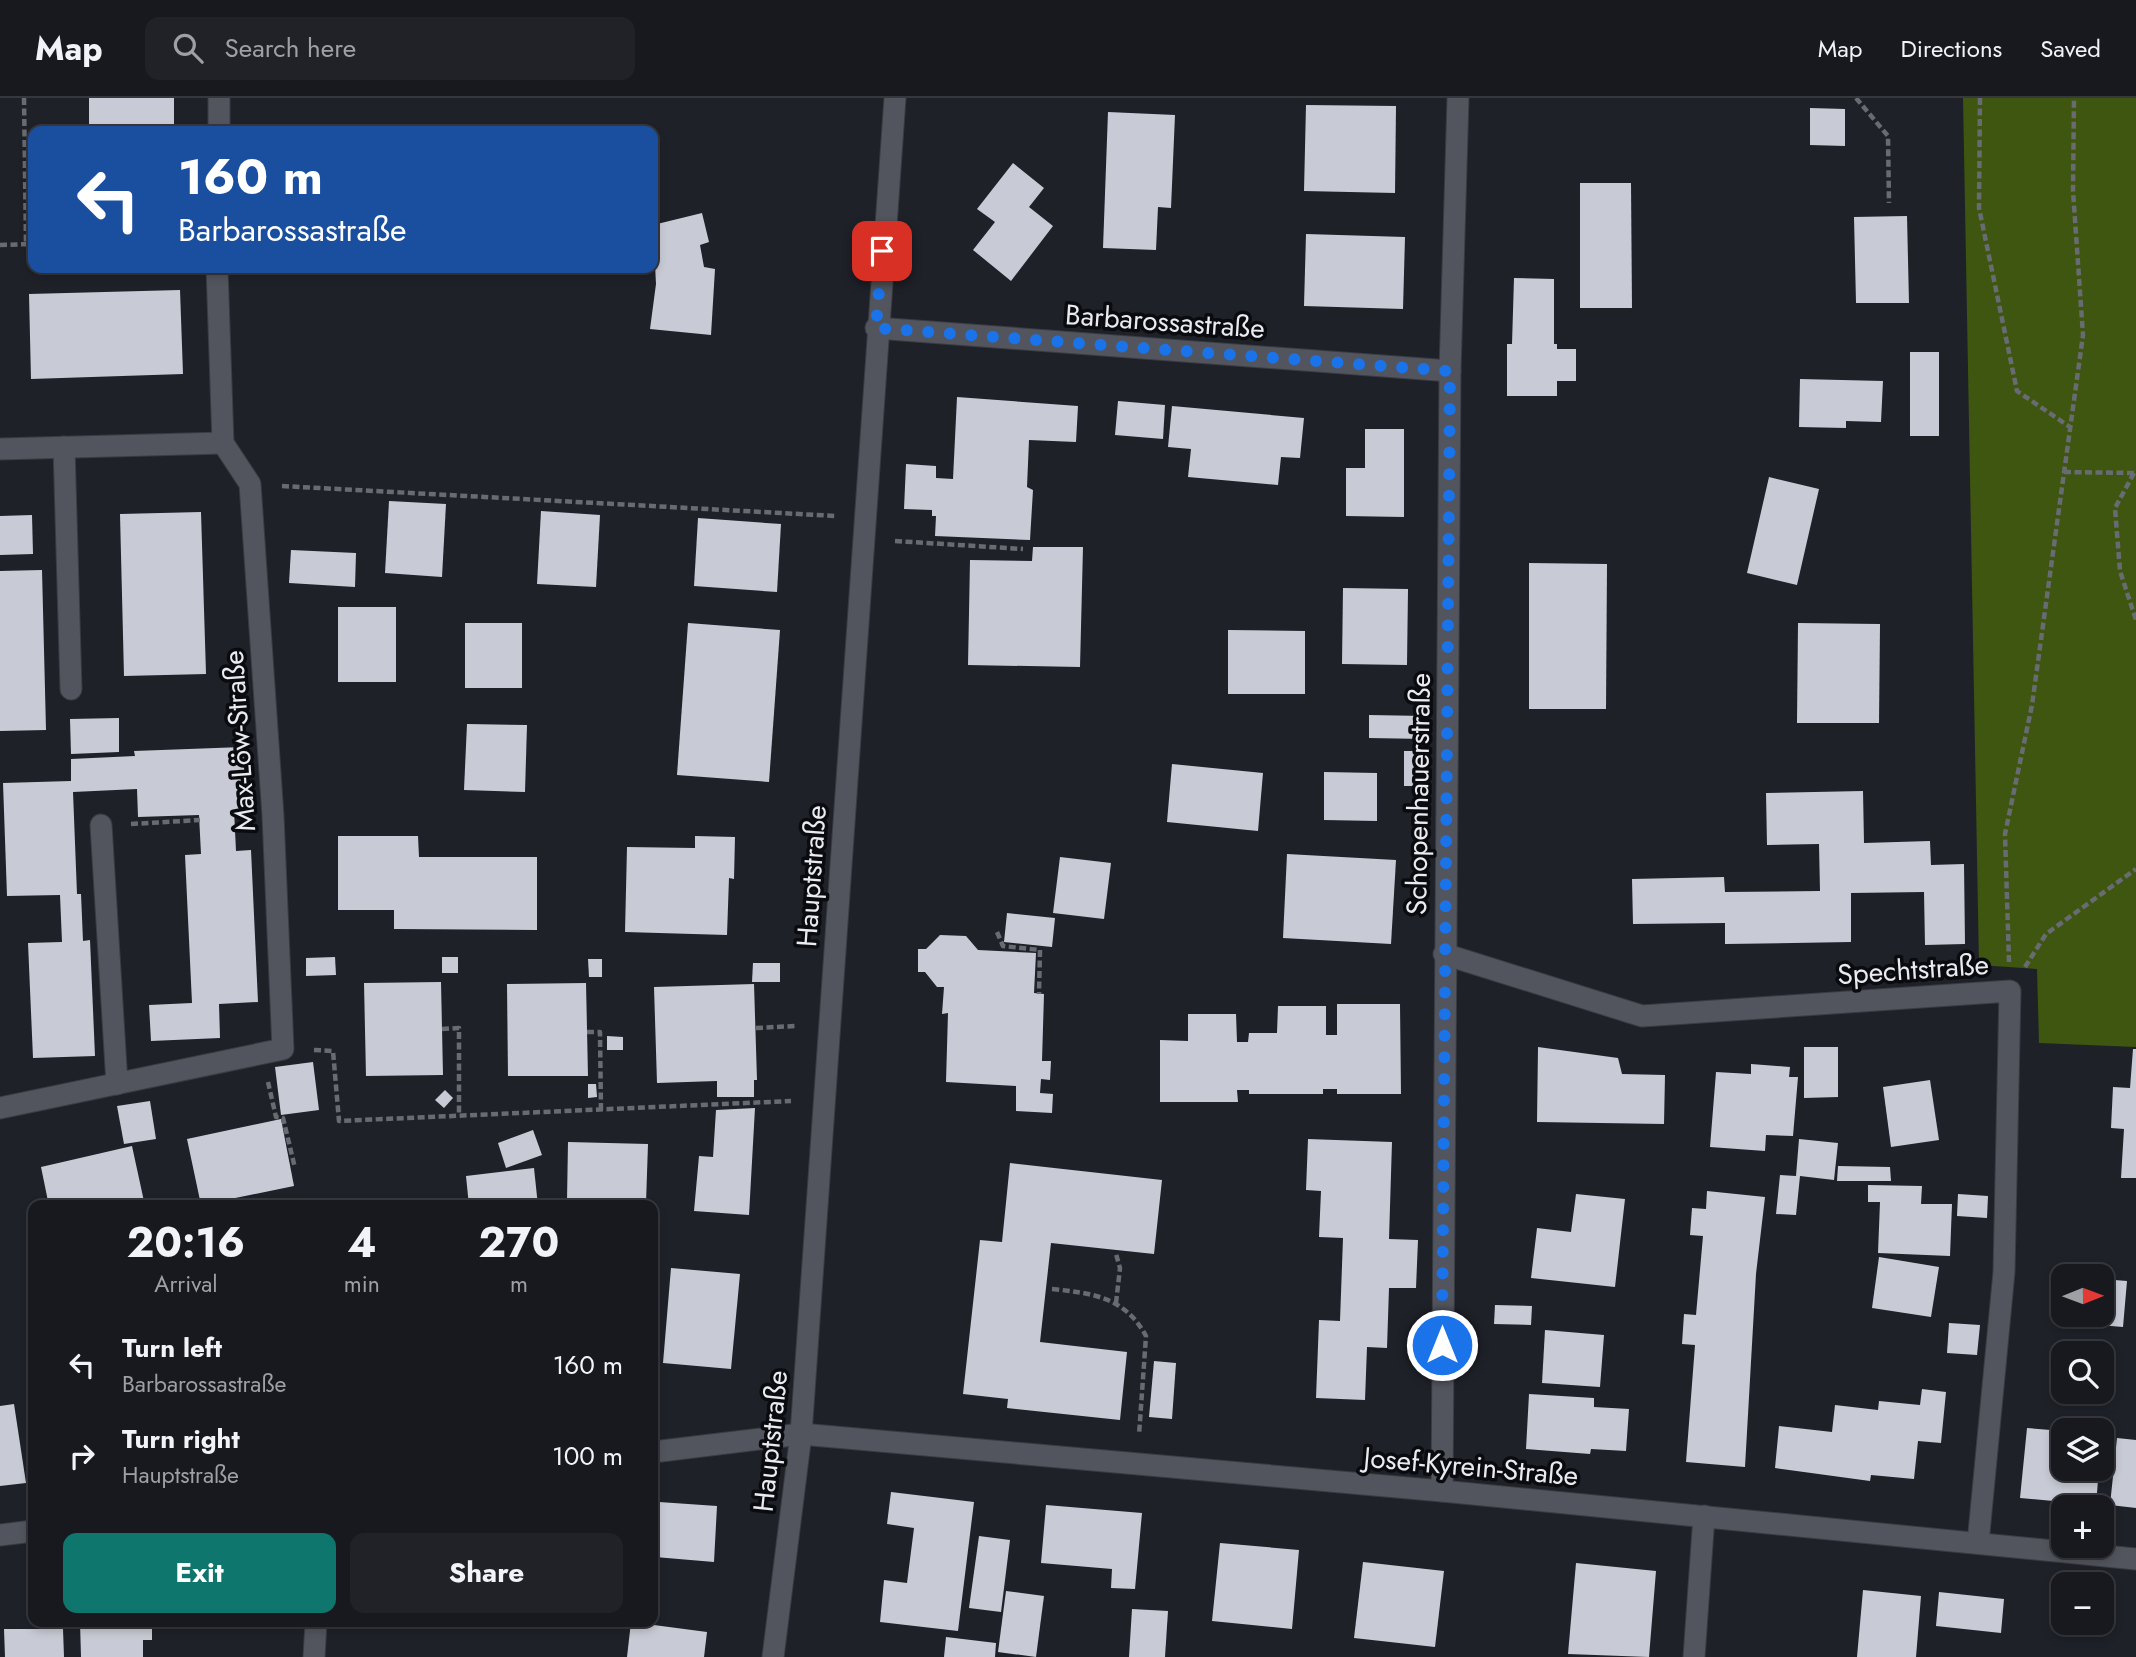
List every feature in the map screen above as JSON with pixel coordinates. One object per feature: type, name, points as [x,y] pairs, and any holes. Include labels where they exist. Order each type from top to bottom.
[{"type":"street","points":[[219,98],[219,126]]},
{"type":"street","name":"Hauptstraße","points":[[774,1657],[801,1434],[876,328],[895,98]]},
{"type":"street","name":"Schopenhauerstraße","points":[[1442,1491],[1450,371],[1458,98]]},
{"type":"street","points":[[0,449],[223,443],[217,273]]},
{"type":"street","name":"Barbarossastraße","points":[[876,328],[1450,371]]},
{"type":"street","name":"Max-Löw-Straße","points":[[0,1108],[284,1049],[273,816],[250,484],[223,443]]},
{"type":"street","points":[[64,447],[71,690]]},
{"type":"street","points":[[101,825],[117,1084]]},
{"type":"street","name":"Spechtstraße","points":[[1444,954],[1642,1016],[2010,990],[2004,1272],[1978,1543]]},
{"type":"street","name":"Josef-Kyrein-Straße","points":[[658,1451],[801,1434],[1442,1491],[2136,1559]]},
{"type":"street","points":[[1694,1657],[1704,1516]]},
{"type":"street","points":[[0,1535],[28,1532]]},
{"type":"street","points":[[314,1657],[316,1627]]},
{"type":"path","points":[[0,245],[26,244],[24,98]]},
{"type":"path","points":[[1856,98],[1888,136],[1889,203]]},
{"type":"path","points":[[1980,98],[1979,208],[2017,391],[2070,427]]},
{"type":"path","points":[[2010,990],[2005,834],[2032,705],[2083,335],[2073,191],[2074,98]]},
{"type":"path","points":[[2064,472],[2135,473],[2115,508],[2120,571],[2136,620]]},
{"type":"path","points":[[250,484],[864,529],[1023,548]]},
{"type":"path","points":[[101,825],[200,820]]},
{"type":"path","points":[[2010,990],[2046,934],[2136,869]]},
{"type":"path","points":[[997,932],[1003,946],[1040,950],[1039,994]]},
{"type":"path","points":[[756,1028],[795,1026]]},
{"type":"path","points":[[442,1029],[459,1028],[459,1114]]},
{"type":"path","points":[[587,1032],[600,1032],[601,1111]]},
{"type":"path","points":[[313,1050],[333,1051],[339,1121],[791,1101]]},
{"type":"path","points":[[266,1075],[276,1117],[283,1118],[295,1168]]},
{"type":"path","points":[[1116,1254],[1120,1268],[1116,1303]]},
{"type":"path","points":[[1052,1289],[1094,1293],[1116,1303],[1139,1323],[1146,1336],[1136,1464]]},
{"type":"green space","points":[[1963,98],[2136,98],[2136,1047],[2039,1043],[2037,969],[1979,965]]},
{"type":"building","points":[[89,98],[174,98],[174,126],[89,126]]},
{"type":"building","points":[[1306,105],[1396,106],[1395,193],[1304,191]]},
{"type":"building","points":[[1810,108],[1845,109],[1845,146],[1810,145]]},
{"type":"building","points":[[1108,112],[1175,115],[1171,208],[1158,207],[1156,250],[1103,248]]},
{"type":"building","points":[[1013,163],[1044,188],[1029,207],[1053,226],[1011,281],[973,250],[995,222],[977,209]]},
{"type":"building","points":[[1580,183],[1631,183],[1632,308],[1580,308]]},
{"type":"building","points":[[702,213],[709,242],[700,245],[704,267],[715,269],[711,335],[650,329],[655,273],[658,273],[658,224]]},
{"type":"building","points":[[1907,216],[1909,303],[1856,303],[1854,217]]},
{"type":"building","points":[[1306,234],[1405,237],[1403,309],[1304,306]]},
{"type":"building","points":[[1514,278],[1554,279],[1554,344],[1557,344],[1557,349],[1576,349],[1576,381],[1557,381],[1557,396],[1507,396],[1507,344],[1512,344]]},
{"type":"building","points":[[180,290],[183,374],[31,379],[29,294]]},
{"type":"building","points":[[1910,352],[1939,352],[1939,436],[1910,436]]},
{"type":"building","points":[[1800,379],[1883,381],[1881,422],[1846,421],[1846,428],[1799,427]]},
{"type":"building","points":[[957,397],[1078,406],[1076,442],[1029,440],[1027,487],[1033,490],[1030,540],[935,536],[936,516],[932,516],[932,510],[904,509],[906,464],[936,466],[936,478],[953,479]]},
{"type":"building","points":[[1118,401],[1165,405],[1163,439],[1115,435]]},
{"type":"building","points":[[1172,406],[1304,418],[1300,458],[1281,457],[1278,485],[1188,477],[1191,449],[1168,447]]},
{"type":"building","points":[[1365,429],[1404,429],[1404,517],[1346,516],[1346,468],[1365,468]]},
{"type":"building","points":[[1769,477],[1819,489],[1797,585],[1747,573]]},
{"type":"building","points":[[389,501],[446,504],[442,577],[385,573]]},
{"type":"building","points":[[541,511],[600,515],[596,587],[537,584]]},
{"type":"building","points":[[201,512],[206,674],[124,676],[120,514]]},
{"type":"building","points":[[32,515],[33,554],[0,555],[0,516]]},
{"type":"building","points":[[698,518],[781,524],[777,592],[694,586]]},
{"type":"building","points":[[1033,547],[1083,547],[1080,667],[968,665],[970,560],[1032,561]]},
{"type":"building","points":[[291,550],[356,553],[355,587],[289,583]]},
{"type":"building","points":[[1529,563],[1607,564],[1606,709],[1529,709]]},
{"type":"building","points":[[42,570],[46,730],[0,731],[0,571]]},
{"type":"building","points":[[1343,588],[1408,589],[1407,665],[1342,664]]},
{"type":"building","points":[[338,607],[396,607],[396,682],[338,682]]},
{"type":"building","points":[[465,623],[522,623],[522,688],[465,688]]},
{"type":"building","points":[[688,623],[780,630],[769,782],[677,775]]},
{"type":"building","points":[[1798,623],[1880,624],[1879,723],[1797,723]]},
{"type":"building","points":[[1228,630],[1305,631],[1305,694],[1228,694]]},
{"type":"building","points":[[1369,715],[1425,716],[1425,739],[1369,738]]},
{"type":"building","points":[[119,718],[119,752],[71,754],[70,719]]},
{"type":"building","points":[[467,724],[527,725],[525,792],[464,790]]},
{"type":"building","points":[[243,747],[246,810],[234,810],[236,851],[251,850],[258,1002],[219,1004],[220,1038],[151,1041],[149,1005],[192,1003],[185,855],[201,854],[199,815],[138,817],[137,789],[73,792],[77,894],[81,894],[83,941],[90,940],[95,1056],[33,1058],[28,943],[62,942],[60,895],[7,896],[3,783],[71,781],[71,759],[135,756],[134,751]]},
{"type":"building","points":[[1404,751],[1421,751],[1421,786],[1404,786]]},
{"type":"building","points":[[1172,764],[1263,773],[1258,831],[1167,822]]},
{"type":"building","points":[[1324,772],[1377,773],[1377,821],[1324,820]]},
{"type":"building","points":[[1863,791],[1864,843],[1930,841],[1931,865],[1964,864],[1965,944],[1925,945],[1924,892],[1851,893],[1851,942],[1725,944],[1725,923],[1633,924],[1632,879],[1724,877],[1725,892],[1820,891],[1819,844],[1767,845],[1766,793]]},
{"type":"building","points":[[338,836],[418,836],[419,857],[537,857],[537,930],[394,929],[394,910],[338,910]]},
{"type":"building","points":[[695,836],[735,837],[734,879],[729,878],[727,935],[625,932],[627,847],[695,848]]},
{"type":"building","points":[[1287,854],[1396,860],[1391,944],[1283,938]]},
{"type":"building","points":[[1060,857],[1111,863],[1104,919],[1053,913]]},
{"type":"building","points":[[1007,913],[1055,918],[1052,947],[1004,942]]},
{"type":"building","points":[[940,935],[966,936],[978,950],[1036,953],[1034,993],[1044,994],[1042,1061],[1051,1061],[1050,1080],[1041,1079],[1040,1093],[1053,1094],[1052,1113],[1016,1111],[1016,1086],[946,1082],[948,1013],[942,1014],[944,987],[937,987],[925,972],[918,972],[918,949],[926,949]]},
{"type":"building","points":[[335,957],[336,975],[306,976],[306,958]]},
{"type":"building","points":[[442,957],[458,957],[458,973],[442,973]]},
{"type":"building","points":[[588,959],[602,959],[602,977],[589,977]]},
{"type":"building","points":[[753,963],[780,963],[780,982],[752,982]]},
{"type":"building","points":[[441,982],[443,1075],[366,1076],[364,983]]},
{"type":"building","points":[[586,983],[588,1076],[508,1076],[507,984]]},
{"type":"building","points":[[754,984],[757,1080],[754,1080],[754,1097],[717,1097],[717,1081],[657,1083],[654,987]]},
{"type":"building","points":[[1337,1004],[1400,1004],[1401,1094],[1337,1094],[1337,1089],[1323,1089],[1323,1094],[1249,1094],[1249,1090],[1237,1090],[1238,1102],[1160,1102],[1160,1040],[1188,1041],[1188,1014],[1236,1014],[1237,1042],[1248,1042],[1249,1033],[1277,1033],[1278,1006],[1326,1006],[1326,1035],[1337,1035]]},
{"type":"building","points":[[607,1036],[623,1037],[623,1050],[607,1050]]},
{"type":"building","points":[[1538,1047],[1618,1058],[1622,1074],[1665,1075],[1664,1124],[1537,1122]]},
{"type":"building","points":[[1804,1047],[1838,1047],[1838,1097],[1804,1098]]},
{"type":"building","points":[[2133,1049],[2136,1049],[2136,1178],[2121,1178],[2124,1129],[2111,1128],[2113,1087],[2130,1088]]},
{"type":"building","points":[[313,1062],[319,1110],[281,1115],[275,1067]]},
{"type":"building","points":[[1751,1064],[1790,1067],[1789,1077],[1798,1077],[1793,1136],[1766,1135],[1765,1151],[1710,1147],[1716,1072],[1751,1074]]},
{"type":"building","points":[[1930,1080],[1939,1140],[1891,1147],[1883,1087]]},
{"type":"building","points":[[588,1084],[596,1084],[597,1097],[588,1098]]},
{"type":"building","points":[[445,1090],[453,1098],[444,1108],[435,1100]]},
{"type":"building","points":[[150,1101],[156,1139],[124,1144],[117,1106]]},
{"type":"building","points":[[755,1108],[749,1215],[694,1211],[699,1156],[713,1157],[716,1110]]},
{"type":"building","points":[[281,1119],[294,1186],[225,1200],[200,1200],[187,1139]]},
{"type":"building","points":[[533,1130],[542,1155],[506,1168],[498,1143]]},
{"type":"building","points":[[1308,1139],[1392,1142],[1389,1239],[1418,1240],[1416,1288],[1389,1288],[1387,1348],[1367,1347],[1365,1400],[1316,1398],[1319,1320],[1340,1321],[1343,1238],[1319,1237],[1321,1191],[1306,1190]]},
{"type":"building","points":[[1799,1139],[1838,1143],[1834,1180],[1800,1176],[1796,1215],[1776,1214],[1780,1175],[1796,1176]]},
{"type":"building","points":[[568,1142],[648,1144],[646,1200],[567,1200]]},
{"type":"building","points":[[132,1146],[144,1200],[48,1200],[41,1167]]},
{"type":"building","points":[[1010,1163],[1162,1180],[1154,1254],[1051,1243],[1040,1342],[1127,1352],[1120,1420],[1007,1408],[1008,1399],[963,1394],[980,1240],[1002,1242]]},
{"type":"building","points":[[1838,1166],[1890,1167],[1891,1181],[1837,1181]]},
{"type":"building","points":[[534,1168],[537,1200],[468,1200],[466,1176]]},
{"type":"building","points":[[1868,1185],[1922,1186],[1921,1204],[1952,1204],[1950,1256],[1878,1253],[1880,1202],[1868,1202]]},
{"type":"building","points":[[1707,1191],[1765,1197],[1756,1274],[1745,1467],[1686,1462],[1695,1345],[1682,1344],[1684,1314],[1696,1315],[1703,1236],[1690,1235],[1692,1208],[1706,1209]]},
{"type":"building","points":[[1576,1194],[1625,1199],[1615,1287],[1531,1278],[1537,1228],[1571,1232]]},
{"type":"building","points":[[1958,1194],[1988,1196],[1987,1218],[1957,1216]]},
{"type":"building","points":[[1879,1257],[1939,1267],[1931,1317],[1872,1308]]},
{"type":"building","points":[[671,1268],[740,1274],[731,1369],[663,1363]]},
{"type":"building","points":[[2114,1280],[2127,1281],[2123,1327],[2114,1326]]},
{"type":"building","points":[[1495,1305],[1532,1306],[1531,1325],[1494,1324]]},
{"type":"building","points":[[1949,1323],[1980,1325],[1977,1355],[1947,1353]]},
{"type":"building","points":[[1545,1330],[1604,1335],[1600,1387],[1542,1383]]},
{"type":"building","points":[[1154,1361],[1176,1363],[1172,1419],[1149,1417]]},
{"type":"building","points":[[1922,1389],[1946,1392],[1941,1443],[1918,1441],[1914,1479],[1871,1475],[1870,1481],[1775,1468],[1779,1426],[1832,1432],[1835,1405],[1878,1410],[1879,1401],[1920,1405]]},
{"type":"building","points":[[1529,1394],[1594,1398],[1594,1407],[1629,1409],[1626,1451],[1591,1449],[1590,1454],[1526,1449]]},
{"type":"building","points":[[14,1404],[26,1483],[0,1486],[0,1406]]},
{"type":"building","points":[[2027,1428],[2051,1430],[2051,1481],[2098,1481],[2097,1495],[2051,1495],[2051,1501],[2020,1498]]},
{"type":"building","points":[[2117,1438],[2136,1440],[2136,1508],[2114,1505],[2114,1495],[2111,1495]]},
{"type":"building","points":[[891,1492],[974,1502],[958,1631],[880,1622],[884,1580],[907,1583],[914,1528],[887,1524]]},
{"type":"building","points":[[659,1502],[717,1506],[714,1562],[658,1557]]},
{"type":"building","points":[[1046,1505],[1142,1513],[1135,1589],[1111,1588],[1112,1569],[1041,1563]]},
{"type":"building","points":[[979,1536],[1010,1540],[1001,1612],[969,1608]]},
{"type":"building","points":[[1220,1543],[1299,1550],[1292,1629],[1212,1621]]},
{"type":"building","points":[[1363,1562],[1444,1571],[1435,1647],[1354,1638]]},
{"type":"building","points":[[1576,1563],[1656,1571],[1649,1657],[1568,1654]]},
{"type":"building","points":[[1863,1590],[1921,1596],[1916,1657],[1857,1657]]},
{"type":"building","points":[[1006,1591],[1044,1596],[1036,1657],[998,1652]]},
{"type":"building","points":[[1939,1592],[2004,1599],[2001,1633],[1936,1626]]},
{"type":"building","points":[[1132,1609],[1168,1611],[1165,1657],[1129,1657]]},
{"type":"building","points":[[658,1626],[707,1632],[704,1657],[627,1657],[630,1627]]},
{"type":"building","points":[[80,1627],[152,1627],[152,1640],[143,1640],[143,1657],[81,1657]]},
{"type":"building","points":[[4,1629],[63,1629],[64,1657],[5,1657]]},
{"type":"building","points":[[946,1637],[996,1643],[995,1657],[944,1657]]},
{"type":"route","points":[[882,251],[876,328],[1450,371],[1442,1345]]}]
